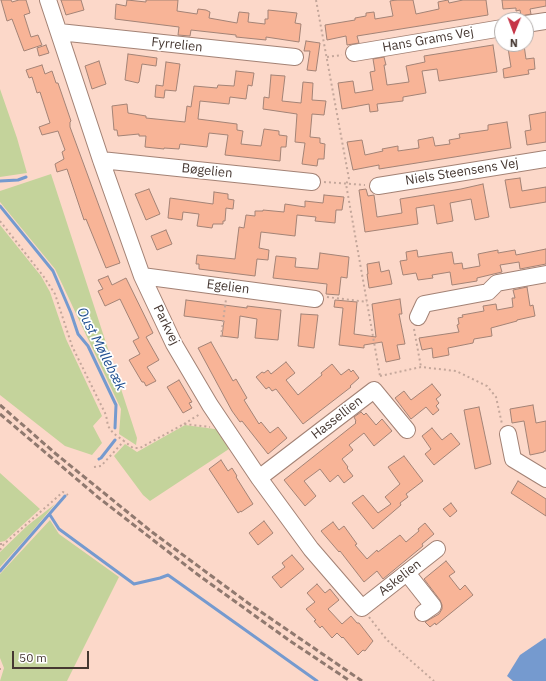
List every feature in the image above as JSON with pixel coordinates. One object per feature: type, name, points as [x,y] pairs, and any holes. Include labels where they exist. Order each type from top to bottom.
[{"type":"street","name":"Parkvej","points":[[48,0],[101,160],[142,276],[174,344],[210,405],[259,478],[310,549],[362,608]]},
{"type":"street","points":[[534,23],[546,21]]},
{"type":"street","name":"Hans Grams Vej","points":[[354,53],[494,29]]},
{"type":"street","name":"Fyrrelien","points":[[59,32],[295,57]]},
{"type":"street","name":"Niels Steensens Vej","points":[[378,186],[546,158]]},
{"type":"street","name":"Bøgelien","points":[[101,160],[312,182]]},
{"type":"street","points":[[418,317],[424,304],[488,292],[497,283],[546,274]]},
{"type":"street","name":"Egelien","points":[[142,276],[315,299]]},
{"type":"street","name":"Hassellien","points":[[259,478],[374,390],[406,430]]},
{"type":"street","points":[[508,434],[513,459],[546,479]]},
{"type":"street","name":"Askelien","points":[[362,608],[437,549]]},
{"type":"street","points":[[407,573],[432,606],[423,613]]},
{"type":"path","points":[[316,0],[349,179],[346,184],[380,376],[421,367],[456,371],[487,386],[496,397],[503,430],[508,434]]},
{"type":"path","points":[[312,182],[378,186]]},
{"type":"path","points":[[0,221],[44,277],[55,294],[72,346],[106,415],[108,426],[113,433],[134,448],[140,448],[198,415]]},
{"type":"path","points":[[221,337],[227,287]]},
{"type":"path","points":[[315,299],[326,297],[367,302]]},
{"type":"path","points":[[418,317],[413,326],[421,367]]},
{"type":"path","points":[[184,424],[227,429]]},
{"type":"path","points":[[94,467],[102,466],[124,441]]},
{"type":"path","points":[[0,550],[4,544],[63,492],[68,496]]},
{"type":"path","points":[[362,608],[387,640],[434,681]]},
{"type":"path","points":[[0,668],[0,673]]},
{"type":"green space","points":[[0,89],[17,138],[27,173],[0,177]]},
{"type":"green space","points":[[51,174],[137,438],[136,445],[119,434],[121,409],[55,269],[0,202],[0,191]]},
{"type":"green space","points":[[0,225],[41,276],[50,292],[66,339],[102,416],[93,426],[102,443],[92,455],[65,446],[0,395]]},
{"type":"green space","points":[[185,425],[222,430],[232,447],[150,501],[143,495],[114,456],[125,444],[137,452]]},
{"type":"green space","points":[[0,473],[40,509],[5,541],[0,542]]},
{"type":"green space","points":[[55,504],[0,567],[0,552],[27,526]]},
{"type":"green space","points":[[50,520],[59,534],[119,577],[67,681],[0,681],[4,668],[0,658],[0,574]]},
{"type":"water","points":[[545,638],[546,681],[513,681],[507,676],[520,655]]},
{"type":"building","points":[[1,0],[11,0],[12,2],[26,0],[30,13],[24,15],[31,37],[38,35],[42,45],[24,51],[12,19],[7,21]]},
{"type":"building","points":[[61,0],[81,0],[84,10],[66,15]]},
{"type":"building","points":[[127,0],[146,2],[146,0],[178,0],[177,11],[197,14],[198,9],[206,10],[210,12],[209,18],[237,23],[239,12],[249,13],[248,22],[265,24],[265,19],[268,19],[268,10],[297,13],[295,23],[301,24],[299,42],[266,37],[266,40],[236,37],[236,35],[191,30],[190,36],[178,35],[179,27],[115,19],[116,4],[126,6]]},
{"type":"building","points":[[413,0],[416,14],[439,9],[438,2],[448,0],[449,3],[463,0],[486,0],[488,15],[357,36],[359,43],[347,45],[346,36],[327,40],[325,25],[355,20],[355,18],[366,16],[366,13],[374,12],[375,19],[393,16],[390,1]]},
{"type":"building","points":[[502,0],[546,0],[546,6],[530,9],[531,12],[520,12],[520,10],[516,11],[516,8],[503,9]]},
{"type":"building","points":[[306,41],[320,43],[316,71],[307,70],[310,51],[304,51]]},
{"type":"building","points":[[46,45],[49,53],[39,56],[37,48]]},
{"type":"building","points":[[493,45],[497,72],[439,81],[437,69],[422,71],[426,93],[403,97],[403,101],[377,104],[378,111],[370,112],[369,104],[342,109],[338,83],[353,81],[355,93],[373,90],[370,72],[375,71],[373,59],[384,57],[387,85],[409,82],[406,66],[425,62],[424,56]]},
{"type":"building","points":[[509,52],[525,52],[526,59],[534,58],[535,69],[528,70],[529,74],[504,78],[503,69],[511,67]]},
{"type":"building","points":[[128,54],[157,58],[156,66],[142,64],[138,83],[125,80]]},
{"type":"building","points":[[99,61],[106,84],[92,89],[85,66]]},
{"type":"building","points":[[166,62],[180,64],[176,91],[165,90],[164,98],[155,97],[156,85],[163,86]]},
{"type":"building","points":[[42,65],[45,74],[52,71],[56,83],[58,83],[71,121],[70,127],[120,263],[106,268],[86,219],[84,220],[67,169],[57,172],[55,164],[64,159],[62,152],[65,150],[58,131],[42,135],[39,127],[50,123],[40,92],[37,93],[32,77],[29,78],[26,70]]},
{"type":"building","points":[[236,71],[254,73],[252,86],[248,85],[246,99],[230,97],[229,104],[200,101],[198,119],[237,124],[237,130],[243,131],[241,144],[261,146],[264,129],[279,131],[279,135],[287,136],[286,147],[281,147],[280,161],[225,155],[228,135],[209,133],[207,147],[180,144],[179,149],[164,149],[145,147],[146,136],[139,136],[139,134],[118,136],[117,130],[114,130],[112,106],[127,104],[128,113],[146,116],[146,118],[185,122],[187,106],[191,107],[194,86],[217,88],[218,85],[234,86]]},
{"type":"building","points":[[271,75],[285,76],[282,101],[301,103],[303,82],[313,83],[312,100],[326,101],[324,115],[312,114],[310,137],[320,138],[320,143],[325,144],[324,159],[318,159],[317,166],[302,164],[305,143],[295,142],[297,114],[263,109],[264,97],[269,98]]},
{"type":"building","points":[[546,112],[546,142],[527,145],[525,131],[531,130],[529,115]]},
{"type":"building","points":[[507,122],[511,148],[379,169],[379,165],[353,170],[347,142],[362,140],[365,155],[383,151],[382,149],[398,146],[398,151],[419,148],[418,140],[433,137],[435,146],[450,144],[449,140],[460,138],[459,134],[488,130],[488,125]]},
{"type":"building","points":[[520,178],[522,191],[546,187],[546,202],[510,208],[505,180]]},
{"type":"building","points":[[483,184],[489,217],[475,220],[471,199],[450,203],[453,221],[437,224],[434,205],[416,208],[418,224],[365,232],[359,190],[366,189],[368,196],[374,195],[377,217],[402,213],[400,199]]},
{"type":"building","points":[[149,189],[160,214],[146,220],[135,194]]},
{"type":"building","points":[[214,192],[228,194],[228,199],[234,200],[233,209],[226,208],[225,221],[223,221],[223,224],[213,224],[212,228],[197,226],[199,214],[183,212],[182,220],[168,218],[170,198],[213,204]]},
{"type":"building","points":[[324,195],[344,197],[342,210],[336,210],[335,223],[315,221],[316,217],[297,215],[295,236],[261,232],[259,248],[269,250],[268,260],[257,259],[255,276],[199,269],[199,264],[196,264],[197,255],[235,259],[239,227],[244,228],[246,215],[255,216],[255,211],[263,210],[284,212],[285,204],[305,207],[305,201],[323,203]]},
{"type":"building","points":[[166,230],[172,244],[157,250],[151,236]]},
{"type":"building","points":[[546,249],[546,264],[520,269],[519,262],[500,265],[502,272],[477,278],[477,281],[452,285],[450,272],[432,275],[433,278],[418,280],[416,273],[403,275],[400,261],[407,260],[406,252],[417,250],[418,257],[452,252],[454,264],[462,263],[463,269],[480,266],[478,254],[498,250],[498,253],[515,250],[516,255]]},
{"type":"building","points":[[320,253],[349,257],[347,278],[341,277],[339,295],[326,294],[327,284],[273,278],[276,256],[296,258],[295,267],[318,269]]},
{"type":"building","points":[[379,262],[381,272],[389,270],[392,284],[369,288],[367,264]]},
{"type":"building","points":[[108,276],[112,285],[126,278],[153,333],[146,337],[159,360],[147,367],[156,381],[146,386],[129,360],[140,354],[133,341],[139,338],[120,299],[105,306],[98,291],[103,289],[98,280]]},
{"type":"building","points":[[527,287],[530,306],[533,305],[535,316],[491,328],[492,336],[474,339],[473,343],[448,348],[449,355],[433,358],[432,348],[422,350],[419,338],[459,332],[457,325],[459,324],[458,318],[463,317],[462,315],[484,311],[483,306],[496,304],[497,310],[513,307],[512,298],[515,298],[513,290]]},
{"type":"building","points":[[400,299],[402,314],[399,314],[405,344],[397,345],[400,359],[386,362],[382,342],[364,345],[364,348],[339,345],[343,308],[334,307],[335,300],[357,302],[354,334],[376,337],[372,304]]},
{"type":"building","points":[[186,300],[247,308],[247,306],[281,310],[278,340],[255,338],[257,319],[240,316],[238,338],[222,336],[224,321],[184,316]]},
{"type":"building","points":[[301,314],[318,315],[314,348],[298,346]]},
{"type":"building","points":[[211,342],[233,381],[236,379],[247,398],[244,400],[259,424],[261,422],[270,433],[278,427],[287,438],[268,454],[242,421],[240,422],[232,411],[198,348]]},
{"type":"building","points":[[286,362],[295,373],[286,380],[298,395],[322,375],[321,373],[332,364],[341,375],[349,369],[351,372],[353,370],[359,378],[350,386],[351,387],[303,424],[276,389],[272,391],[269,387],[266,389],[256,377],[262,372],[264,373],[268,370],[271,374]]},
{"type":"building","points":[[179,380],[192,402],[189,403],[192,408],[183,413],[167,387]]},
{"type":"building","points":[[432,384],[441,395],[436,399],[439,403],[436,406],[439,410],[433,415],[426,407],[411,419],[395,398],[404,391],[411,400]]},
{"type":"building","points":[[533,405],[536,423],[546,421],[546,451],[530,455],[524,421],[512,423],[510,409]]},
{"type":"building","points":[[479,407],[491,464],[475,469],[464,410]]},
{"type":"building","points":[[361,412],[364,415],[366,413],[376,425],[382,419],[392,431],[374,446],[364,433],[349,445],[353,450],[342,459],[353,476],[344,483],[338,475],[330,482],[320,469],[304,481],[316,496],[305,506],[284,480],[356,423],[354,417]]},
{"type":"building","points":[[432,428],[442,440],[451,433],[460,444],[434,465],[425,454],[431,449],[422,436]]},
{"type":"building","points":[[404,456],[423,481],[406,494],[408,497],[400,503],[401,505],[373,529],[352,503],[363,495],[378,513],[391,504],[385,497],[400,484],[388,467]]},
{"type":"building","points":[[221,460],[228,471],[232,468],[253,504],[241,512],[238,513],[209,469]]},
{"type":"building","points":[[518,481],[546,499],[546,516],[511,493]]},
{"type":"building","points":[[451,503],[457,511],[450,517],[443,509]]},
{"type":"building","points":[[264,521],[273,533],[258,545],[249,533]]},
{"type":"building","points":[[333,522],[339,530],[344,526],[357,544],[355,545],[367,559],[377,550],[378,552],[400,535],[406,542],[419,531],[418,529],[425,523],[434,534],[422,544],[423,546],[383,579],[377,571],[364,582],[340,551],[339,552],[321,531]]},
{"type":"building","points":[[292,555],[304,569],[281,588],[272,577],[285,567],[282,563]]},
{"type":"building","points":[[446,561],[455,572],[449,576],[460,590],[465,585],[473,595],[436,625],[435,623],[430,627],[425,622],[439,614],[442,609],[442,605],[440,600],[424,579]]},
{"type":"building","points":[[317,584],[325,593],[330,589],[339,600],[328,609],[342,624],[351,616],[357,623],[359,623],[373,641],[365,651],[363,650],[358,655],[343,637],[342,638],[337,633],[332,638],[322,626],[320,628],[314,621],[316,620],[306,609],[315,602],[307,593]]},
{"type":"waterway","points":[[0,181],[18,180],[26,177]]},
{"type":"waterway","name":"Oust Møllebæk","points":[[0,206],[53,271],[71,313],[78,334],[88,346],[116,405],[115,428]]},
{"type":"waterway","name":"Oust Møllebæk","points":[[99,459],[115,440]]},
{"type":"waterway","name":"Oust Møllebæk","points":[[0,571],[65,496]]},
{"type":"waterway","points":[[50,515],[59,529],[134,584],[168,575],[317,681]]},
{"type":"railway","points":[[0,405],[56,454],[152,532],[248,603],[362,681]]},
{"type":"railway","points":[[0,414],[99,498],[197,574],[290,641],[350,681]]}]
